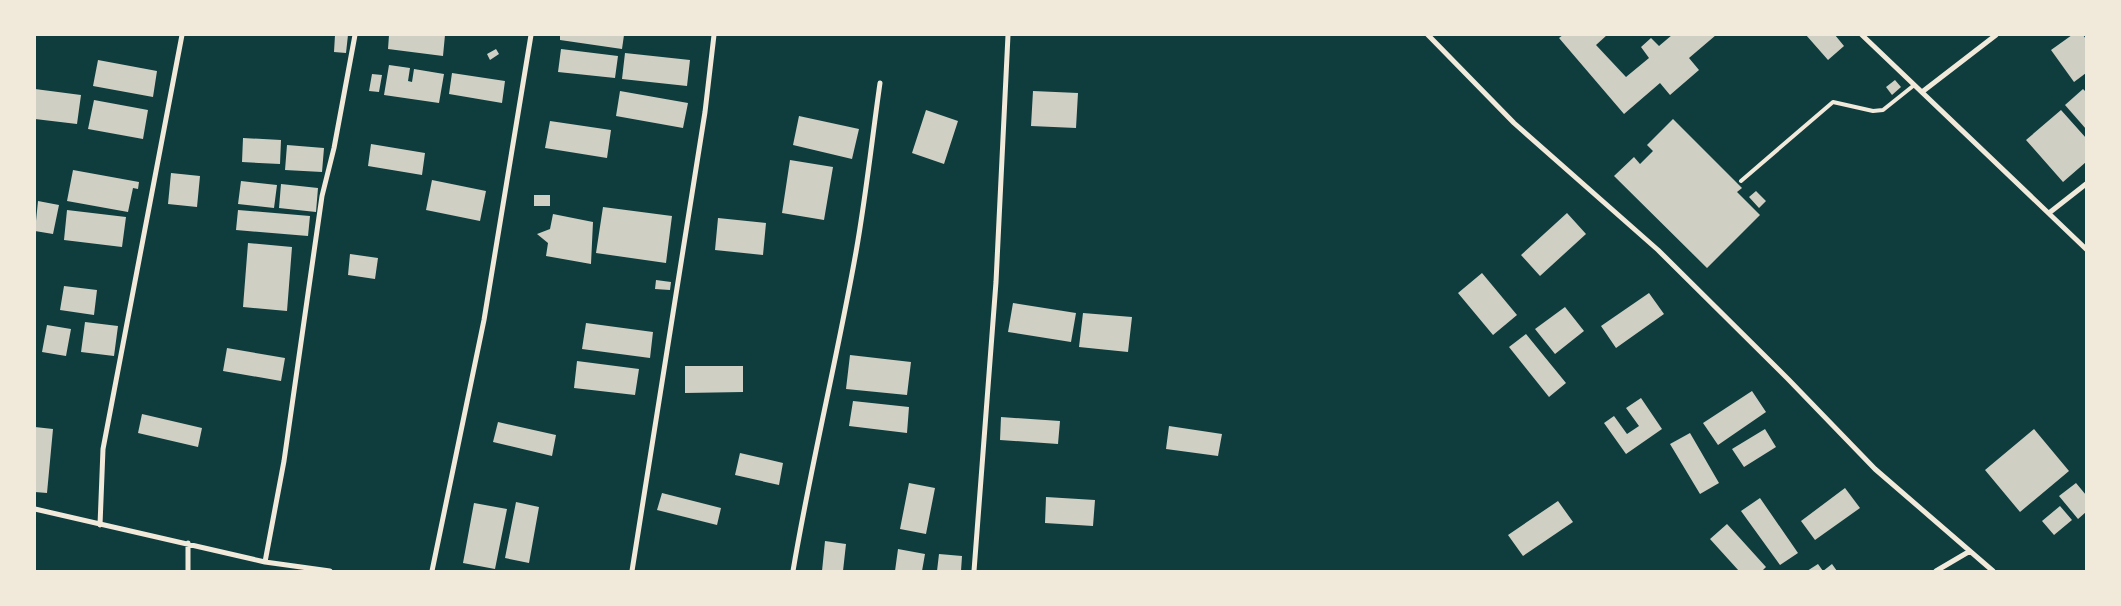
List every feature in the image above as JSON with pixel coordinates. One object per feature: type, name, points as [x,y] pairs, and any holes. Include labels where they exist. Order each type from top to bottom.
[{"type":"street","points":[[100,525],[103,449],[182,35]]},
{"type":"street","points":[[265,562],[284,461],[322,196],[334,148],[355,35]]},
{"type":"street","points":[[432,571],[484,320],[531,35]]},
{"type":"street","points":[[632,571],[705,112],[714,35]]},
{"type":"street","points":[[974,571],[996,282],[1008,35]]},
{"type":"street","points":[[1428,35],[1514,123],[1658,250],[1788,379],[1875,469],[1993,571]]},
{"type":"street","points":[[1862,35],[1913,86],[1922,92],[2048,214],[2086,248]]},
{"type":"street","points":[[1922,92],[1996,35]]},
{"type":"street","points":[[793,571],[808,484],[815,460],[856,250],[880,83]]},
{"type":"street","points":[[2048,214],[2086,184]]},
{"type":"street","points":[[35,509],[290,568],[330,571]]},
{"type":"street","points":[[188,543],[188,571]]},
{"type":"street","points":[[1936,571],[1970,551]]},
{"type":"lane","points":[[1741,181],[1833,102],[1873,111],[1883,110],[1913,86]]},
{"type":"building","points":[[335,35],[348,35],[346,53],[334,52]]},
{"type":"building","points":[[389,35],[445,35],[443,56],[388,49]]},
{"type":"building","points":[[560,35],[624,35],[622,49],[560,40]]},
{"type":"building","points":[[1563,35],[1607,35],[1596,45],[1626,77],[1649,58],[1641,47],[1651,38],[1659,46],[1672,35],[1716,35],[1689,58],[1699,70],[1670,95],[1660,83],[1624,114],[1559,38]]},
{"type":"building","points":[[1806,35],[1835,35],[1844,46],[1828,60]]},
{"type":"building","points":[[2072,35],[2083,35],[2086,39],[2086,73],[2074,82],[2051,50]]},
{"type":"building","points":[[496,49],[499,54],[490,60],[487,54]]},
{"type":"building","points":[[561,49],[618,56],[615,78],[558,72]]},
{"type":"building","points":[[625,53],[690,60],[687,86],[622,79]]},
{"type":"building","points":[[98,60],[157,71],[153,97],[93,86]]},
{"type":"building","points":[[389,65],[410,68],[408,81],[412,82],[414,69],[444,74],[439,103],[384,95]]},
{"type":"building","points":[[452,73],[505,81],[502,103],[449,94]]},
{"type":"building","points":[[372,74],[382,75],[379,92],[369,91]]},
{"type":"building","points":[[1895,80],[1901,87],[1892,95],[1886,87]]},
{"type":"building","points":[[35,89],[81,95],[77,124],[35,119]]},
{"type":"building","points":[[2083,89],[2086,92],[2086,129],[2065,105]]},
{"type":"building","points":[[620,91],[688,103],[683,128],[616,116]]},
{"type":"building","points":[[1033,91],[1078,93],[1076,128],[1031,126]]},
{"type":"building","points":[[94,100],[148,110],[143,139],[88,129]]},
{"type":"building","points":[[926,110],[958,121],[944,164],[912,153]]},
{"type":"building","points":[[2061,110],[2086,138],[2086,162],[2063,182],[2026,140]]},
{"type":"building","points":[[799,116],[859,129],[852,159],[793,145]]},
{"type":"building","points":[[1673,119],[1742,188],[1737,192],[1760,215],[1707,268],[1614,176],[1634,157],[1640,164],[1653,151],[1647,145]]},
{"type":"building","points":[[550,121],[611,130],[607,158],[545,148]]},
{"type":"building","points":[[243,138],[281,140],[280,164],[242,162]]},
{"type":"building","points":[[371,144],[425,153],[422,175],[368,166]]},
{"type":"building","points":[[287,145],[324,148],[322,172],[285,170]]},
{"type":"building","points":[[790,160],[833,167],[824,220],[782,213]]},
{"type":"building","points":[[73,170],[139,182],[138,189],[133,188],[128,212],[67,201]]},
{"type":"building","points":[[171,173],[200,176],[197,207],[168,204]]},
{"type":"building","points":[[432,180],[486,191],[480,221],[426,210]]},
{"type":"building","points":[[241,181],[277,185],[274,208],[238,204]]},
{"type":"building","points":[[281,184],[318,188],[316,212],[279,208]]},
{"type":"building","points":[[1756,191],[1766,201],[1759,208],[1749,197]]},
{"type":"building","points":[[534,195],[550,195],[550,206],[534,206]]},
{"type":"building","points":[[38,201],[59,205],[53,234],[35,231]]},
{"type":"building","points":[[603,207],[672,216],[666,263],[596,253]]},
{"type":"building","points":[[67,210],[126,217],[122,247],[64,240]]},
{"type":"building","points":[[238,210],[310,216],[308,236],[236,230]]},
{"type":"building","points":[[1567,213],[1586,234],[1540,276],[1521,255]]},
{"type":"building","points":[[553,214],[593,222],[591,264],[546,256],[548,243],[537,234],[550,229]]},
{"type":"building","points":[[718,218],[766,223],[763,255],[715,250]]},
{"type":"building","points":[[248,243],[292,247],[287,311],[243,307]]},
{"type":"building","points":[[350,254],[378,258],[375,279],[348,275]]},
{"type":"building","points":[[1482,273],[1517,315],[1493,335],[1458,293]]},
{"type":"building","points":[[656,280],[671,282],[670,290],[655,289]]},
{"type":"building","points":[[64,286],[97,290],[94,315],[60,310]]},
{"type":"building","points":[[1649,293],[1664,314],[1616,348],[1601,326]]},
{"type":"building","points":[[1013,303],[1076,313],[1071,342],[1008,332]]},
{"type":"building","points":[[1565,307],[1584,331],[1555,354],[1535,329]]},
{"type":"building","points":[[1083,313],[1132,317],[1128,352],[1079,347]]},
{"type":"building","points":[[85,322],[118,326],[114,356],[81,352]]},
{"type":"building","points":[[586,323],[653,332],[650,358],[582,349]]},
{"type":"building","points":[[47,325],[71,329],[66,356],[42,352]]},
{"type":"building","points":[[1526,334],[1566,383],[1549,397],[1509,347]]},
{"type":"building","points":[[227,348],[285,358],[281,381],[223,371]]},
{"type":"building","points":[[850,355],[911,362],[907,395],[846,389]]},
{"type":"building","points":[[577,361],[639,369],[635,395],[574,388]]},
{"type":"building","points":[[685,366],[743,366],[743,392],[685,393]]},
{"type":"building","points":[[1752,391],[1766,412],[1718,445],[1703,423]]},
{"type":"building","points":[[1641,398],[1662,429],[1626,454],[1604,423],[1614,416],[1627,434],[1639,426],[1626,408]]},
{"type":"building","points":[[853,401],[909,407],[907,433],[849,426]]},
{"type":"building","points":[[142,414],[202,428],[198,447],[138,433]]},
{"type":"building","points":[[1001,417],[1060,421],[1058,444],[1000,440]]},
{"type":"building","points":[[498,422],[556,435],[552,456],[493,442]]},
{"type":"building","points":[[1169,426],[1222,434],[1218,456],[1166,449]]},
{"type":"building","points":[[35,427],[53,429],[47,493],[35,492]]},
{"type":"building","points":[[1765,429],[1776,447],[1744,467],[1732,449]]},
{"type":"building","points":[[2034,429],[2069,471],[2020,512],[1985,470]]},
{"type":"building","points":[[1690,433],[1719,483],[1700,494],[1670,444]]},
{"type":"building","points":[[740,453],[783,463],[779,485],[735,475]]},
{"type":"building","points":[[909,483],[935,488],[926,534],[900,529]]},
{"type":"building","points":[[2076,483],[2086,495],[2086,512],[2078,519],[2059,496]]},
{"type":"building","points":[[1845,488],[1860,508],[1815,540],[1801,521]]},
{"type":"building","points":[[662,493],[721,508],[717,525],[657,510]]},
{"type":"building","points":[[1046,497],[1095,500],[1093,526],[1045,523]]},
{"type":"building","points":[[1760,498],[1798,553],[1780,565],[1741,511]]},
{"type":"building","points":[[1558,501],[1573,522],[1523,556],[1508,535]]},
{"type":"building","points":[[516,502],[539,507],[529,563],[505,558]]},
{"type":"building","points":[[474,503],[507,509],[495,569],[463,563]]},
{"type":"building","points":[[2060,506],[2072,520],[2054,535],[2042,521]]},
{"type":"building","points":[[1727,524],[1766,567],[1762,571],[1739,571],[1710,539]]},
{"type":"building","points":[[825,541],[846,544],[843,571],[822,571]]},
{"type":"building","points":[[898,549],[925,554],[922,571],[895,571]]},
{"type":"building","points":[[939,554],[962,556],[961,571],[937,571]]},
{"type":"building","points":[[1818,564],[1823,571],[1807,571]]},
{"type":"building","points":[[1832,564],[1837,571],[1823,571]]}]
